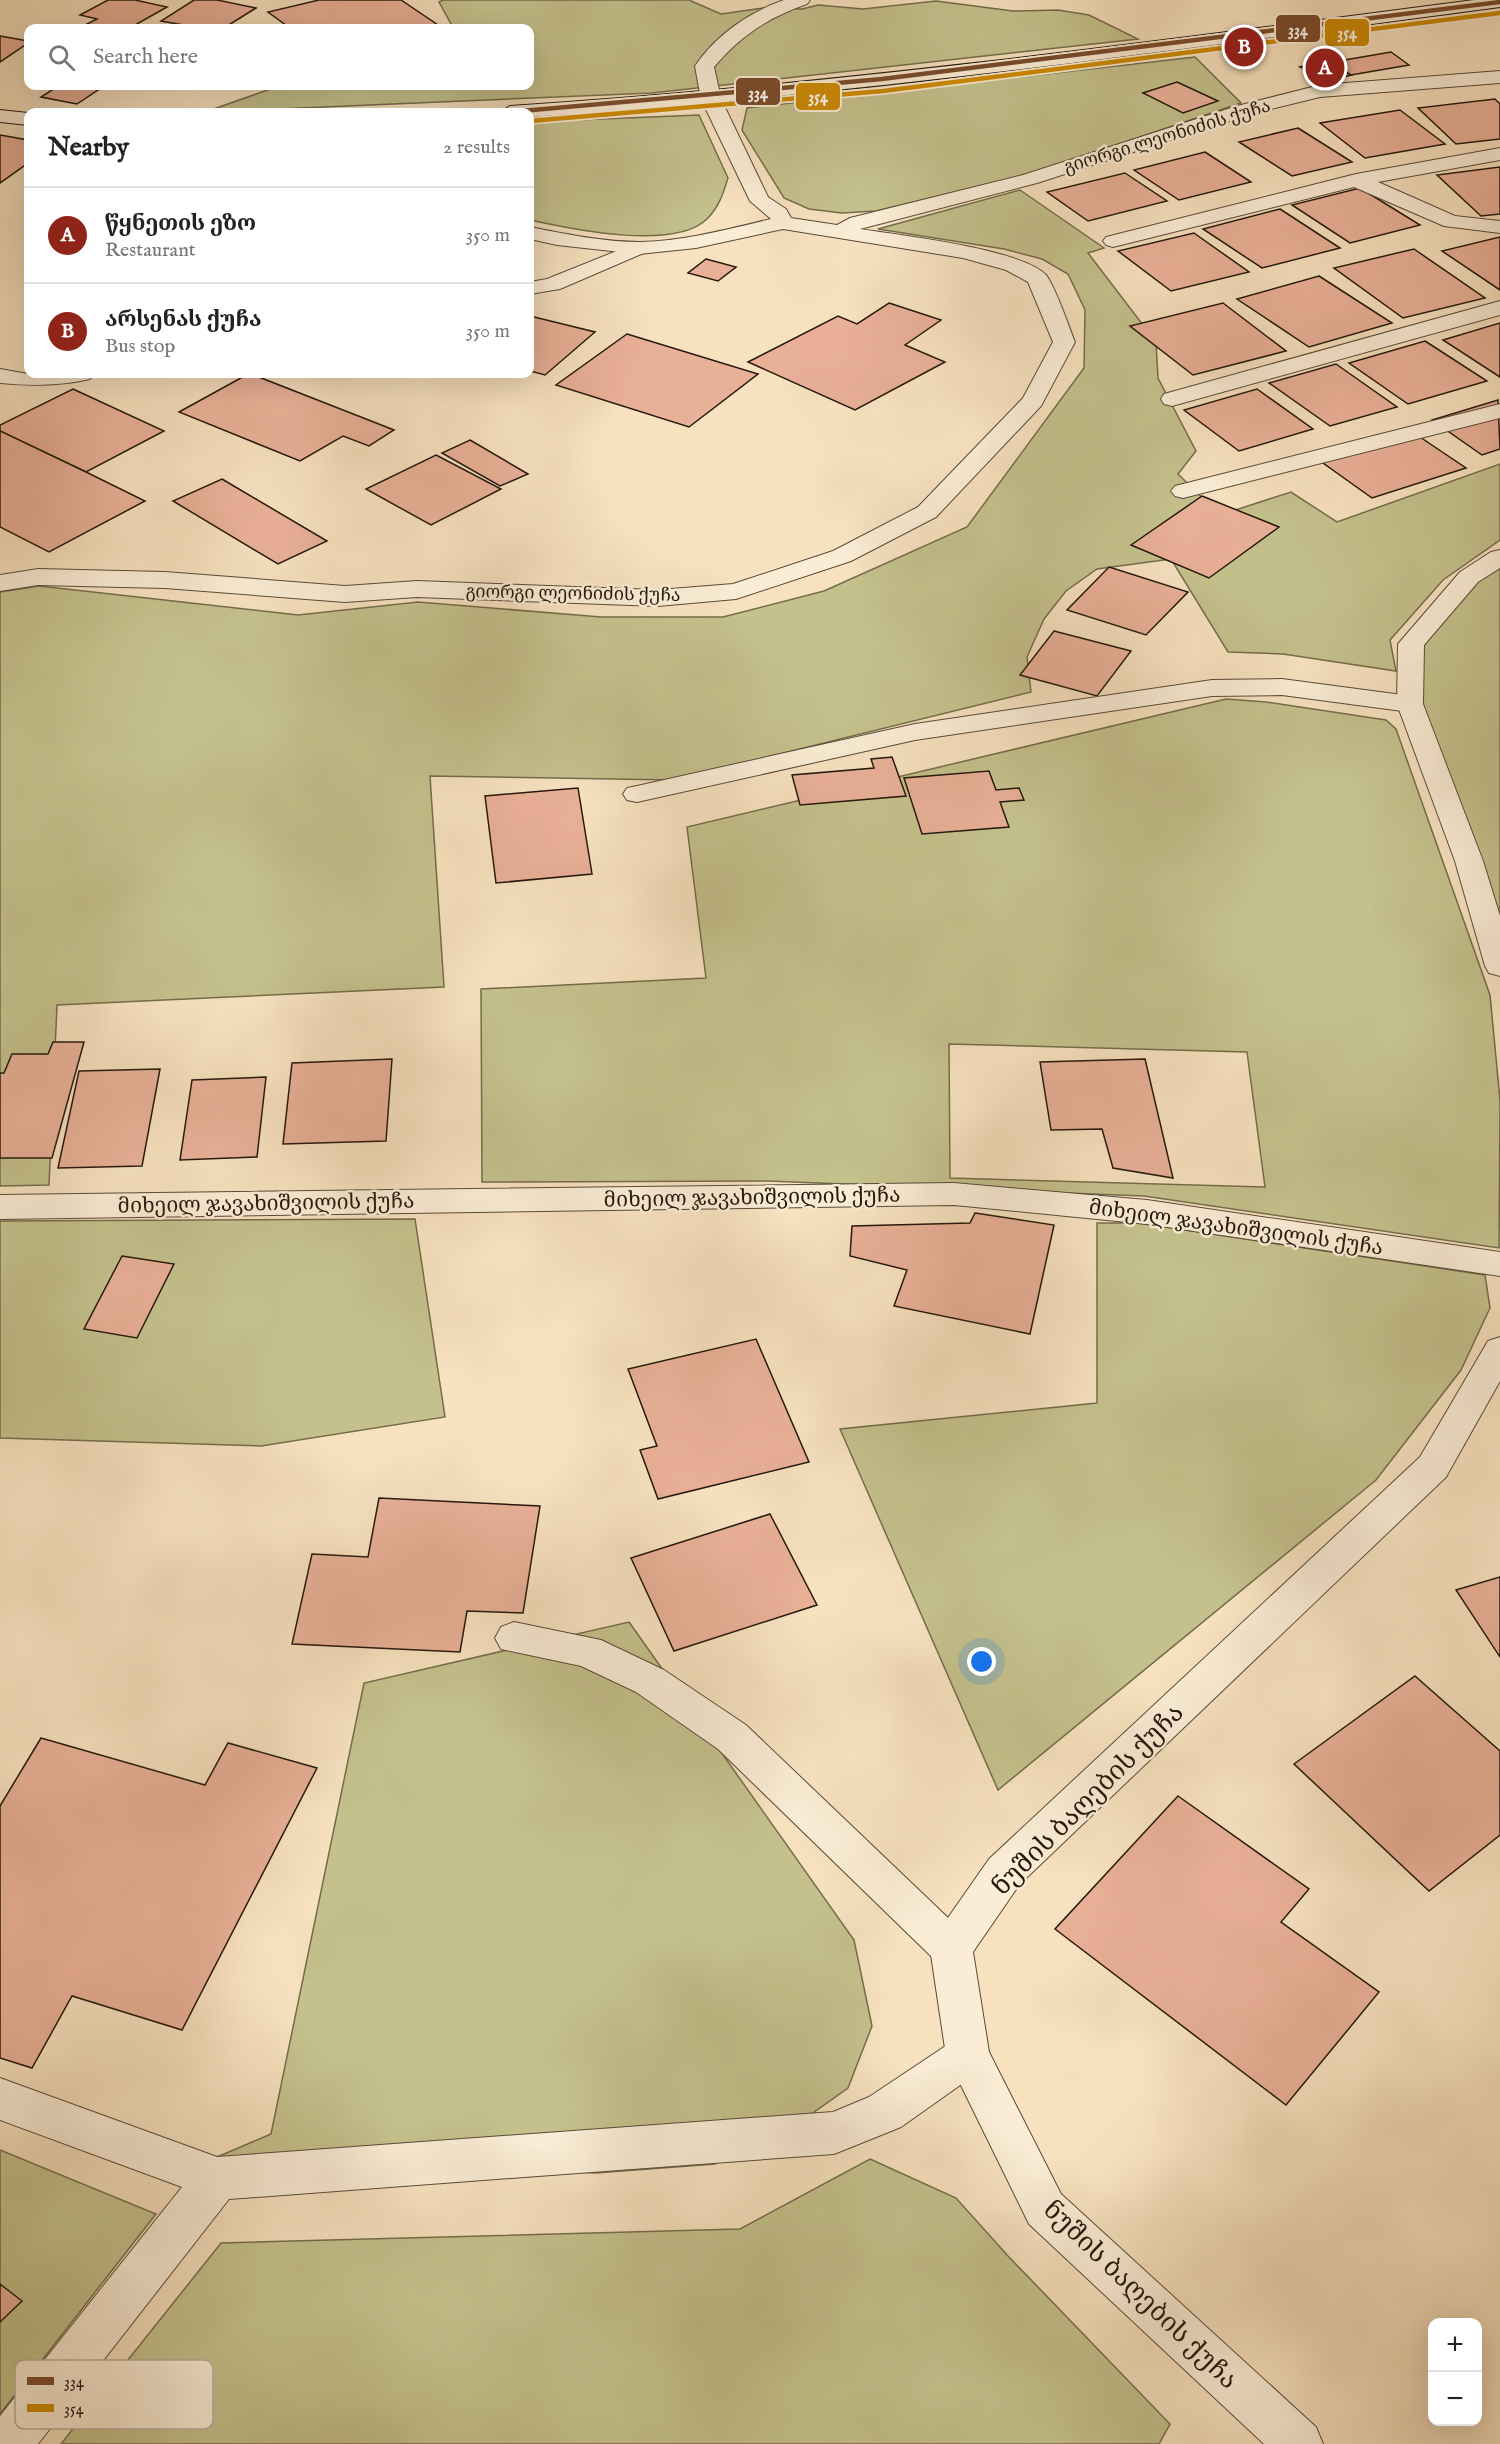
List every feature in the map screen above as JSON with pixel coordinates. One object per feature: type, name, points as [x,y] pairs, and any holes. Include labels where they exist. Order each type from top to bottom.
[{"type":"street","points":[[783,223],[779,213],[760,201],[711,99],[704,66],[742,26],[768,12],[801,0]]},
{"type":"street","points":[[534,110],[711,99],[1094,55],[1500,2]]},
{"type":"street","name":"გიორგი ლეონიძის ქუჩა","points":[[842,231],[857,222],[1030,179],[1244,110],[1320,91],[1500,76]]},
{"type":"street","points":[[0,116],[24,119]]},
{"type":"street","points":[[1113,241],[1356,180],[1500,154]]},
{"type":"street","points":[[1356,180],[1451,222],[1500,226]]},
{"type":"street","name":"გიორგი ლეონიძის ქუჩა","points":[[0,583],[38,577],[153,579],[345,594],[417,589],[658,598],[736,591],[842,556],[927,512],[1033,401],[1064,342],[1037,278],[1013,266],[966,252],[783,223],[696,242],[639,248],[558,239],[534,234]]},
{"type":"street","points":[[534,287],[552,284],[639,248]]},
{"type":"street","points":[[1172,399],[1500,308]]},
{"type":"street","points":[[0,376],[36,380],[51,378]]},
{"type":"street","points":[[1183,491],[1500,411]]},
{"type":"street","points":[[1500,557],[1469,577],[1411,644],[1410,704],[1469,861],[1500,966]]},
{"type":"street","points":[[637,794],[915,732],[1212,688],[1282,687],[1410,704]]},
{"type":"street","name":"მიხეილ ჯავახიშვილის ქუჩა","points":[[0,1207],[954,1194],[1147,1212],[1500,1264]]},
{"type":"street","name":"ნუშის ბაღების ქუჩა","points":[[1299,2444],[1045,2209],[968,2055],[951,1948],[1004,1872],[1433,1467],[1500,1350]]},
{"type":"street","points":[[514,1638],[587,1651],[650,1681],[732,1737],[951,1948]]},
{"type":"street","points":[[0,2099],[217,2178],[834,2133],[885,2112],[968,2055]]},
{"type":"street","points":[[74,2360],[217,2178]]},
{"type":"street","points":[[8,2444],[20,2429]]},
{"type":"shaded area","points":[[443,0],[689,0],[721,14],[763,8],[802,9],[818,5],[863,9],[936,1],[1013,11],[1058,10],[1089,15],[1138,39],[652,93],[299,108],[216,108],[268,90],[534,90],[534,24],[451,24],[439,2]]},
{"type":"shaded area","points":[[1195,57],[1241,103],[1027,175],[876,211],[842,213],[809,209],[784,198],[742,130],[747,108]]},
{"type":"shaded area","points":[[699,115],[728,178],[715,210],[707,219],[692,229],[671,234],[622,235],[534,221],[534,122]]},
{"type":"shaded area","points":[[1020,190],[1104,248],[1088,253],[1156,342],[1158,378],[1196,451],[1178,474],[1220,515],[1291,492],[1337,522],[1500,464],[1500,540],[1443,580],[1390,640],[1396,671],[1283,654],[1228,652],[1171,559],[1097,569],[1066,591],[1044,619],[1027,657],[1031,692],[674,780],[430,776],[444,987],[57,1005],[49,1185],[0,1186],[0,592],[39,586],[298,615],[418,602],[601,617],[723,617],[824,591],[967,527],[1084,368],[1085,310],[1068,274],[1042,259],[1004,249],[878,229]]},
{"type":"shaded area","points":[[1500,557],[1500,966],[1417,726],[1411,644]]},
{"type":"shaded area","points":[[1226,699],[1266,702],[1386,720],[1396,729],[1490,995],[1500,1100],[1499,1248],[1144,1196],[768,1181],[482,1182],[481,989],[706,978],[687,827]],"holes":[[[949,1044],[1247,1052],[1265,1187],[950,1178]]]},
{"type":"shaded area","points":[[415,1219],[445,1417],[261,1446],[0,1438],[0,1221]]},
{"type":"shaded area","points":[[1097,1223],[1139,1223],[1485,1275],[1490,1308],[1461,1370],[1376,1480],[998,1790],[840,1429],[1097,1403]]},
{"type":"shaded area","points":[[629,1622],[854,1940],[872,2026],[848,2088],[793,2127],[715,2164],[596,2173],[490,2168],[189,2169],[271,2134],[364,1683]]},
{"type":"shaded area","points":[[0,2150],[156,2214],[42,2360],[15,2360],[15,2395],[0,2414]]},
{"type":"shaded area","points":[[870,2159],[956,2198],[1008,2256],[1170,2424],[1159,2444],[61,2444],[73,2429],[213,2429],[213,2360],[128,2360],[221,2243],[740,2229]]},
{"type":"building","points":[[108,0],[135,0],[167,7],[137,24],[87,24],[97,19],[80,15]]},
{"type":"building","points":[[194,0],[217,0],[256,8],[230,24],[178,24],[161,21]]},
{"type":"building","points":[[319,0],[401,0],[437,24],[284,24],[268,12]]},
{"type":"building","points":[[0,36],[24,40],[24,46],[0,62]]},
{"type":"building","points":[[1391,52],[1409,65],[1351,75],[1333,62]]},
{"type":"building","points":[[1320,61],[1351,75],[1329,81],[1300,67]]},
{"type":"building","points":[[1177,82],[1218,101],[1183,113],[1143,93]]},
{"type":"building","points":[[52,90],[98,90],[77,104],[41,97]]},
{"type":"building","points":[[1495,99],[1500,104],[1500,139],[1456,144],[1418,108]]},
{"type":"building","points":[[1400,110],[1445,144],[1365,158],[1320,123]]},
{"type":"building","points":[[1298,128],[1352,162],[1292,176],[1239,142]]},
{"type":"building","points":[[0,135],[24,139],[24,166],[0,183]]},
{"type":"building","points":[[1205,152],[1251,182],[1179,200],[1134,170]]},
{"type":"building","points":[[1500,167],[1500,214],[1481,216],[1437,175]]},
{"type":"building","points":[[1125,173],[1167,201],[1088,221],[1047,192]]},
{"type":"building","points":[[1360,188],[1420,225],[1350,243],[1292,205]]},
{"type":"building","points":[[1280,209],[1340,248],[1262,268],[1203,229]]},
{"type":"building","points":[[1194,233],[1249,272],[1171,291],[1118,251]]},
{"type":"building","points":[[1500,237],[1500,290],[1442,251]]},
{"type":"building","points":[[1414,249],[1485,298],[1403,318],[1334,268]]},
{"type":"building","points":[[706,259],[736,267],[718,281],[688,273]]},
{"type":"building","points":[[1319,276],[1392,323],[1309,347],[1237,299]]},
{"type":"building","points":[[889,303],[941,320],[905,345],[945,362],[855,410],[748,362],[838,316],[857,324]]},
{"type":"building","points":[[1223,303],[1286,351],[1193,375],[1130,326]]},
{"type":"building","points":[[534,317],[595,332],[545,375],[534,372]]},
{"type":"building","points":[[1500,323],[1500,377],[1443,340]]},
{"type":"building","points":[[627,334],[758,374],[689,427],[556,385]]},
{"type":"building","points":[[1425,341],[1487,381],[1408,404],[1349,363]]},
{"type":"building","points":[[1336,364],[1397,407],[1330,426],[1269,383]]},
{"type":"building","points":[[241,378],[261,378],[394,430],[369,446],[343,436],[300,461],[179,412]]},
{"type":"building","points":[[73,389],[164,431],[86,472],[0,431],[0,425]]},
{"type":"building","points":[[1257,389],[1313,429],[1239,451],[1184,410]]},
{"type":"building","points":[[1498,400],[1500,449],[1482,455],[1432,420]]},
{"type":"building","points":[[1408,429],[1466,468],[1372,498],[1316,458]]},
{"type":"building","points":[[0,431],[145,501],[49,552],[0,527]]},
{"type":"building","points":[[470,440],[528,474],[500,486],[442,453]]},
{"type":"building","points":[[436,455],[501,489],[431,525],[366,489]]},
{"type":"building","points":[[222,479],[327,541],[278,564],[173,501]]},
{"type":"building","points":[[1202,496],[1279,527],[1209,578],[1131,545]]},
{"type":"building","points":[[1109,567],[1188,592],[1146,635],[1067,610]]},
{"type":"building","points":[[1054,631],[1131,651],[1097,696],[1020,675]]},
{"type":"building","points":[[892,757],[906,796],[800,805],[792,775],[874,768],[871,759]]},
{"type":"building","points":[[989,771],[996,790],[1019,788],[1024,800],[1000,802],[1009,827],[922,834],[904,778]]},
{"type":"building","points":[[578,788],[592,874],[496,883],[485,796]]},
{"type":"building","points":[[53,1042],[84,1042],[52,1158],[0,1158],[0,1073],[4,1073],[12,1054],[48,1054]]},
{"type":"building","points":[[392,1059],[386,1141],[283,1144],[292,1063]]},
{"type":"building","points":[[1145,1059],[1173,1178],[1113,1168],[1102,1129],[1051,1130],[1040,1062]]},
{"type":"building","points":[[160,1069],[142,1166],[58,1168],[79,1071]]},
{"type":"building","points":[[266,1077],[257,1157],[180,1160],[192,1080]]},
{"type":"building","points":[[975,1213],[1054,1225],[1030,1334],[894,1306],[907,1270],[850,1256],[852,1226],[970,1223]]},
{"type":"building","points":[[122,1256],[174,1264],[137,1338],[84,1329]]},
{"type":"building","points":[[756,1339],[809,1462],[658,1499],[640,1450],[657,1446],[628,1369]]},
{"type":"building","points":[[379,1498],[540,1506],[523,1613],[467,1611],[460,1652],[292,1644],[312,1554],[368,1557]]},
{"type":"building","points":[[770,1514],[817,1605],[674,1651],[631,1558]]},
{"type":"building","points":[[1500,1577],[1500,1657],[1456,1590]]},
{"type":"building","points":[[1415,1676],[1500,1751],[1500,1835],[1429,1891],[1294,1764]]},
{"type":"building","points":[[41,1738],[205,1785],[228,1743],[317,1768],[182,2030],[72,1996],[32,2068],[0,2058],[0,1806]]},
{"type":"building","points":[[1178,1796],[1309,1889],[1281,1922],[1379,1992],[1286,2105],[1055,1929]]},
{"type":"building","points":[[0,2284],[22,2301],[0,2322]]},
{"type":"transit line","name":"334","points":[[534,110],[758,92],[882,79],[1130,50],[1500,2]]},
{"type":"transit line","name":"354","points":[[534,121],[883,91],[1500,13]]},
{"type":"place","name":"არსენას ქუჩა","points":[[1244,47]]},
{"type":"place","name":"წყნეთის ეზო","points":[[1325,68]]}]
